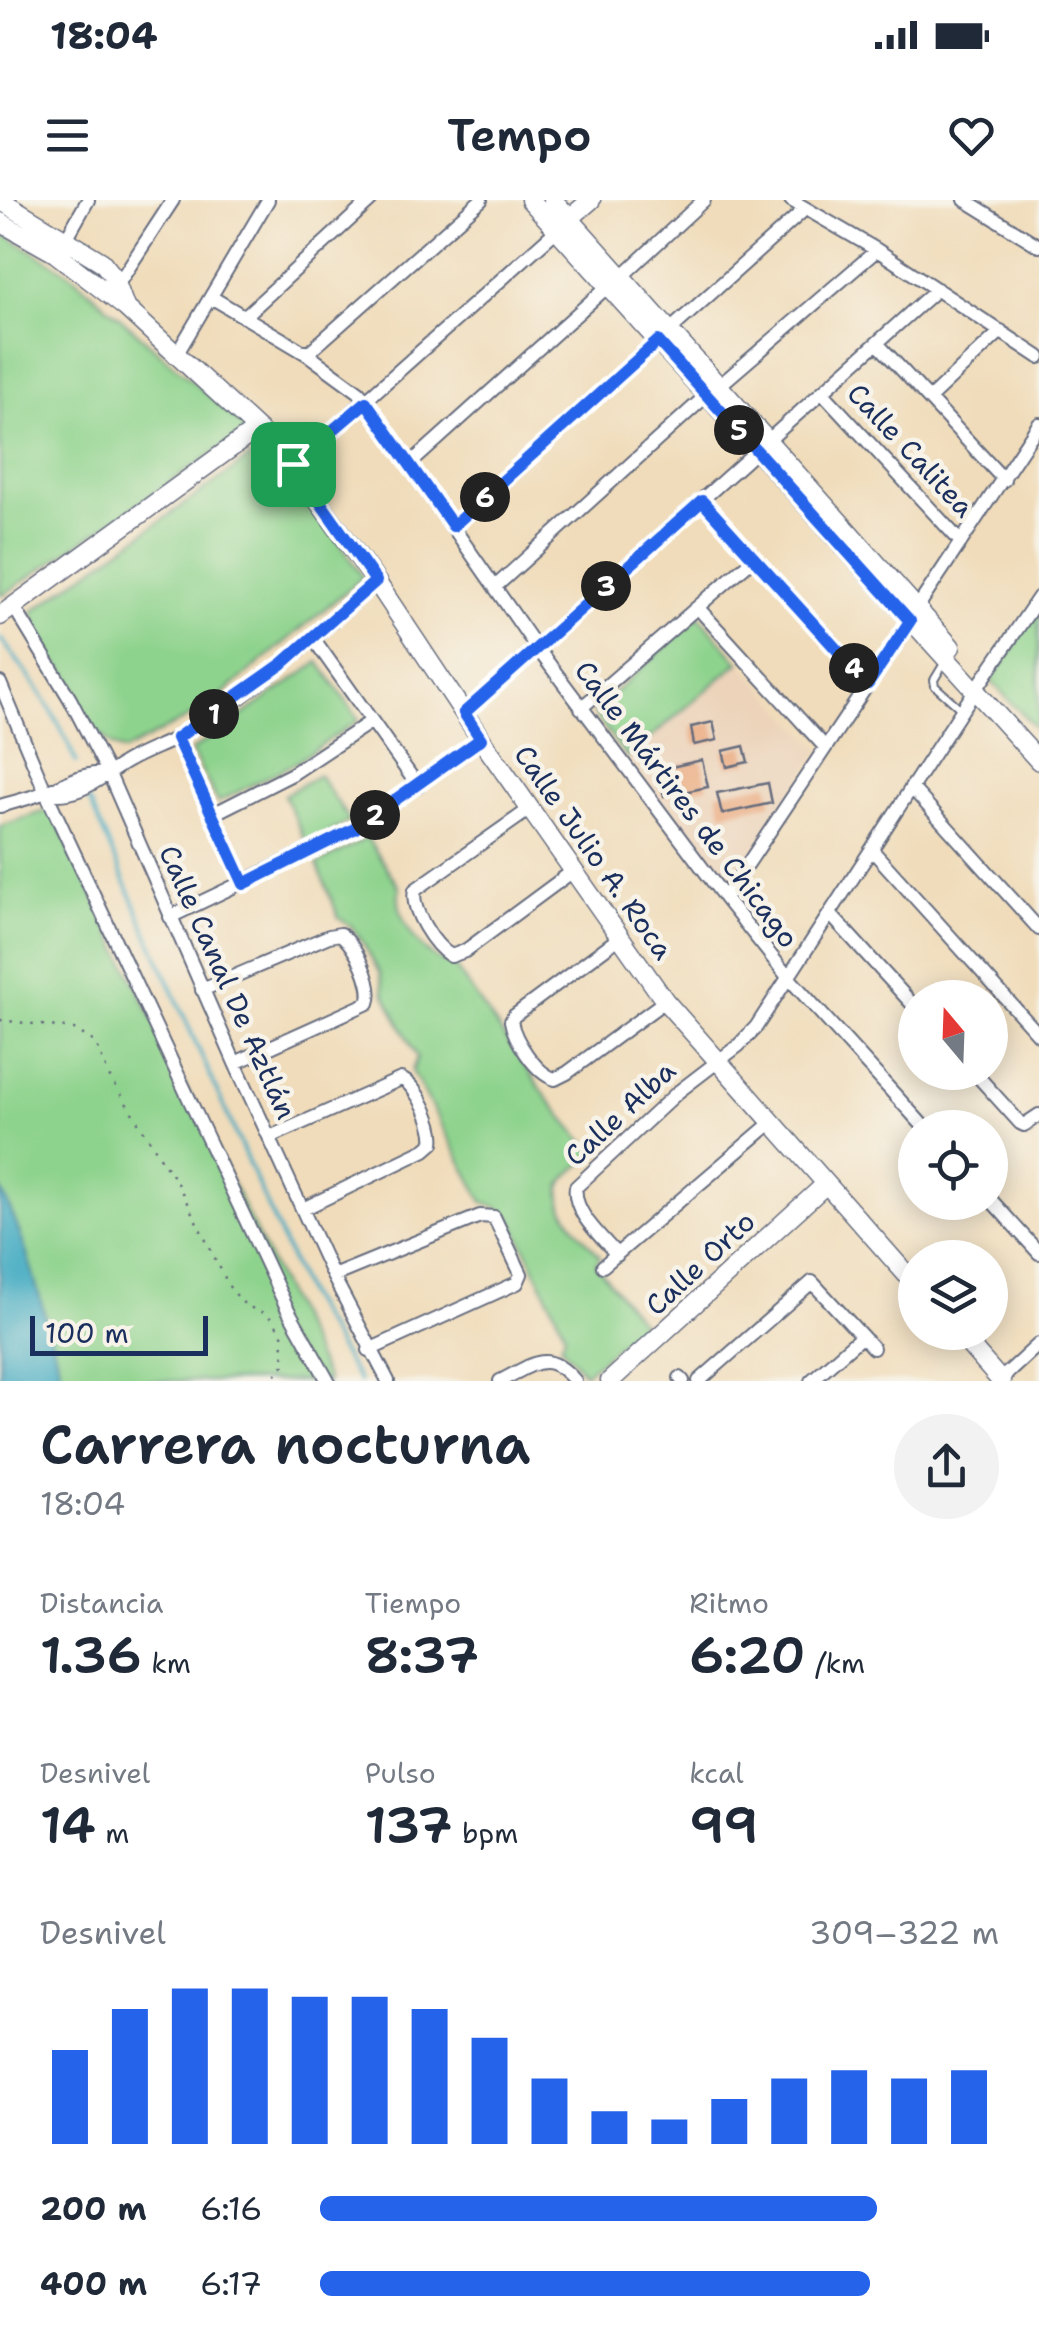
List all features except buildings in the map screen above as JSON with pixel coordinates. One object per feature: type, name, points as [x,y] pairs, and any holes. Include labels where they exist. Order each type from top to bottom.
[{"type":"street","points":[[0,200],[102,262],[117,297]]},
{"type":"street","points":[[66,239],[88,200]]},
{"type":"street","points":[[117,297],[172,200]]},
{"type":"street","points":[[175,357],[268,200]]},
{"type":"street","points":[[244,316],[371,200]]},
{"type":"street","points":[[308,354],[480,200]]},
{"type":"street","points":[[530,200],[563,224],[978,685],[1039,761]]},
{"type":"street","points":[[554,200],[563,224]]},
{"type":"street","points":[[293,464],[591,200]]},
{"type":"street","points":[[410,464],[704,200]]},
{"type":"street","points":[[791,200],[876,250],[1039,357]]},
{"type":"street","points":[[965,200],[1036,242]]},
{"type":"street","points":[[453,526],[805,209]]},
{"type":"street","points":[[0,222],[55,253],[117,297]]},
{"type":"street","points":[[495,586],[876,250]]},
{"type":"street","points":[[464,713],[937,290]]},
{"type":"street","name":"Calle Julio A. Roca","points":[[117,297],[175,357],[293,464],[665,1001],[898,1265]]},
{"type":"street","name":"Calle Mártires de Chicago","points":[[212,297],[308,354],[349,383],[366,402],[537,648],[725,898],[788,977],[909,1110]]},
{"type":"street","points":[[930,399],[1001,331]]},
{"type":"street","points":[[878,344],[1004,480]]},
{"type":"street","name":"Calle Calitea","points":[[824,393],[961,542]]},
{"type":"street","points":[[725,898],[1039,424]]},
{"type":"street","points":[[7,612],[257,429]]},
{"type":"street","points":[[702,501],[868,684]]},
{"type":"street","points":[[582,708],[753,560]]},
{"type":"street","points":[[0,806],[46,793],[54,786],[95,772],[110,774],[177,738],[314,638],[376,581]]},
{"type":"street","points":[[716,1062],[756,1027],[978,685],[1039,598]]},
{"type":"street","points":[[698,608],[825,748]]},
{"type":"street","name":"Calle Canal De Aztlán","points":[[7,612],[70,699],[110,774],[234,1063],[333,1276],[388,1381]]},
{"type":"street","points":[[914,615],[946,659],[1039,743]]},
{"type":"street","points":[[314,638],[418,786]]},
{"type":"street","points":[[0,683],[46,793],[292,1317],[328,1381]]},
{"type":"street","points":[[212,814],[292,774],[372,721]]},
{"type":"street","points":[[177,738],[244,884]]},
{"type":"street","points":[[170,917],[354,829],[481,739]]},
{"type":"street","points":[[911,787],[1039,930]]},
{"type":"street","points":[[530,809],[415,890],[414,907],[442,950],[450,956],[465,952],[573,871]]},
{"type":"street","points":[[872,850],[1039,1034]]},
{"type":"street","points":[[830,914],[898,988]]},
{"type":"street","points":[[202,990],[330,936],[340,934],[350,941],[370,990],[368,1002],[234,1063]]},
{"type":"street","points":[[620,938],[511,1021],[514,1032],[543,1074],[555,1078],[567,1073],[665,1001]]},
{"type":"street","name":"Calle Alba","points":[[617,1255],[580,1208],[575,1198],[576,1187],[716,1062]]},
{"type":"street","points":[[270,1137],[401,1079],[411,1085],[434,1132],[433,1143],[426,1150],[303,1210]]},
{"type":"street","points":[[990,1090],[1020,1123],[1028,1123],[1039,1115]]},
{"type":"street","points":[[603,1266],[772,1122]]},
{"type":"street","name":"Calle Orto","points":[[610,1381],[826,1184]]},
{"type":"street","points":[[333,1276],[480,1216],[499,1221],[521,1274],[517,1284],[369,1350]]},
{"type":"street","points":[[1008,1219],[1039,1253]]},
{"type":"street","points":[[699,1381],[812,1282],[873,1348]]},
{"type":"street","points":[[811,1381],[862,1336]]},
{"type":"street","points":[[974,1350],[1000,1380],[1039,1344]]},
{"type":"street","points":[[500,1381],[546,1360],[559,1364],[575,1381]]},
{"type":"lane","points":[[946,659],[934,680],[962,710]]},
{"type":"path","points":[[0,1020],[74,1029],[96,1043],[128,1109],[178,1185],[230,1288],[246,1306],[268,1315],[282,1333],[284,1365],[270,1381]]},
{"type":"shaded area","points":[[739,662],[820,750],[726,891],[627,758]]},
{"type":"green space","points":[[0,232],[69,273],[248,430],[3,595],[0,593]]},
{"type":"green space","points":[[265,447],[291,470],[363,577],[206,708],[124,751],[112,746],[82,717],[74,686],[50,658],[32,612]]},
{"type":"green space","points":[[1039,609],[1039,732],[991,681]]},
{"type":"green space","points":[[699,616],[739,662],[627,758],[593,712]]},
{"type":"green space","points":[[319,662],[359,720],[295,763],[218,802],[191,751]]},
{"type":"green space","points":[[319,775],[350,821],[307,845],[284,795]]},
{"type":"green space","points":[[51,809],[328,1381],[0,1381],[0,826]]},
{"type":"green space","points":[[367,838],[400,888],[401,911],[413,935],[431,955],[453,964],[548,1099],[594,1154],[564,1181],[561,1201],[571,1222],[600,1256],[596,1265],[642,1323],[585,1374],[561,1346],[565,1333],[512,1220],[499,1208],[483,1202],[412,1071],[417,1057],[384,993],[380,974],[352,927],[339,918],[317,864]]},
{"type":"water","points":[[0,1188],[19,1231],[41,1300],[60,1370],[55,1381],[0,1381]]},
{"type":"waterway","points":[[1,639],[43,698],[76,762]]},
{"type":"waterway","points":[[89,800],[307,1296],[359,1381]]},
{"type":"route","points":[[658,341],[910,621],[868,684],[702,501],[464,713],[481,739],[354,829],[244,884],[177,738],[282,664],[376,581],[293,464],[366,402],[453,526],[658,341]]}]
